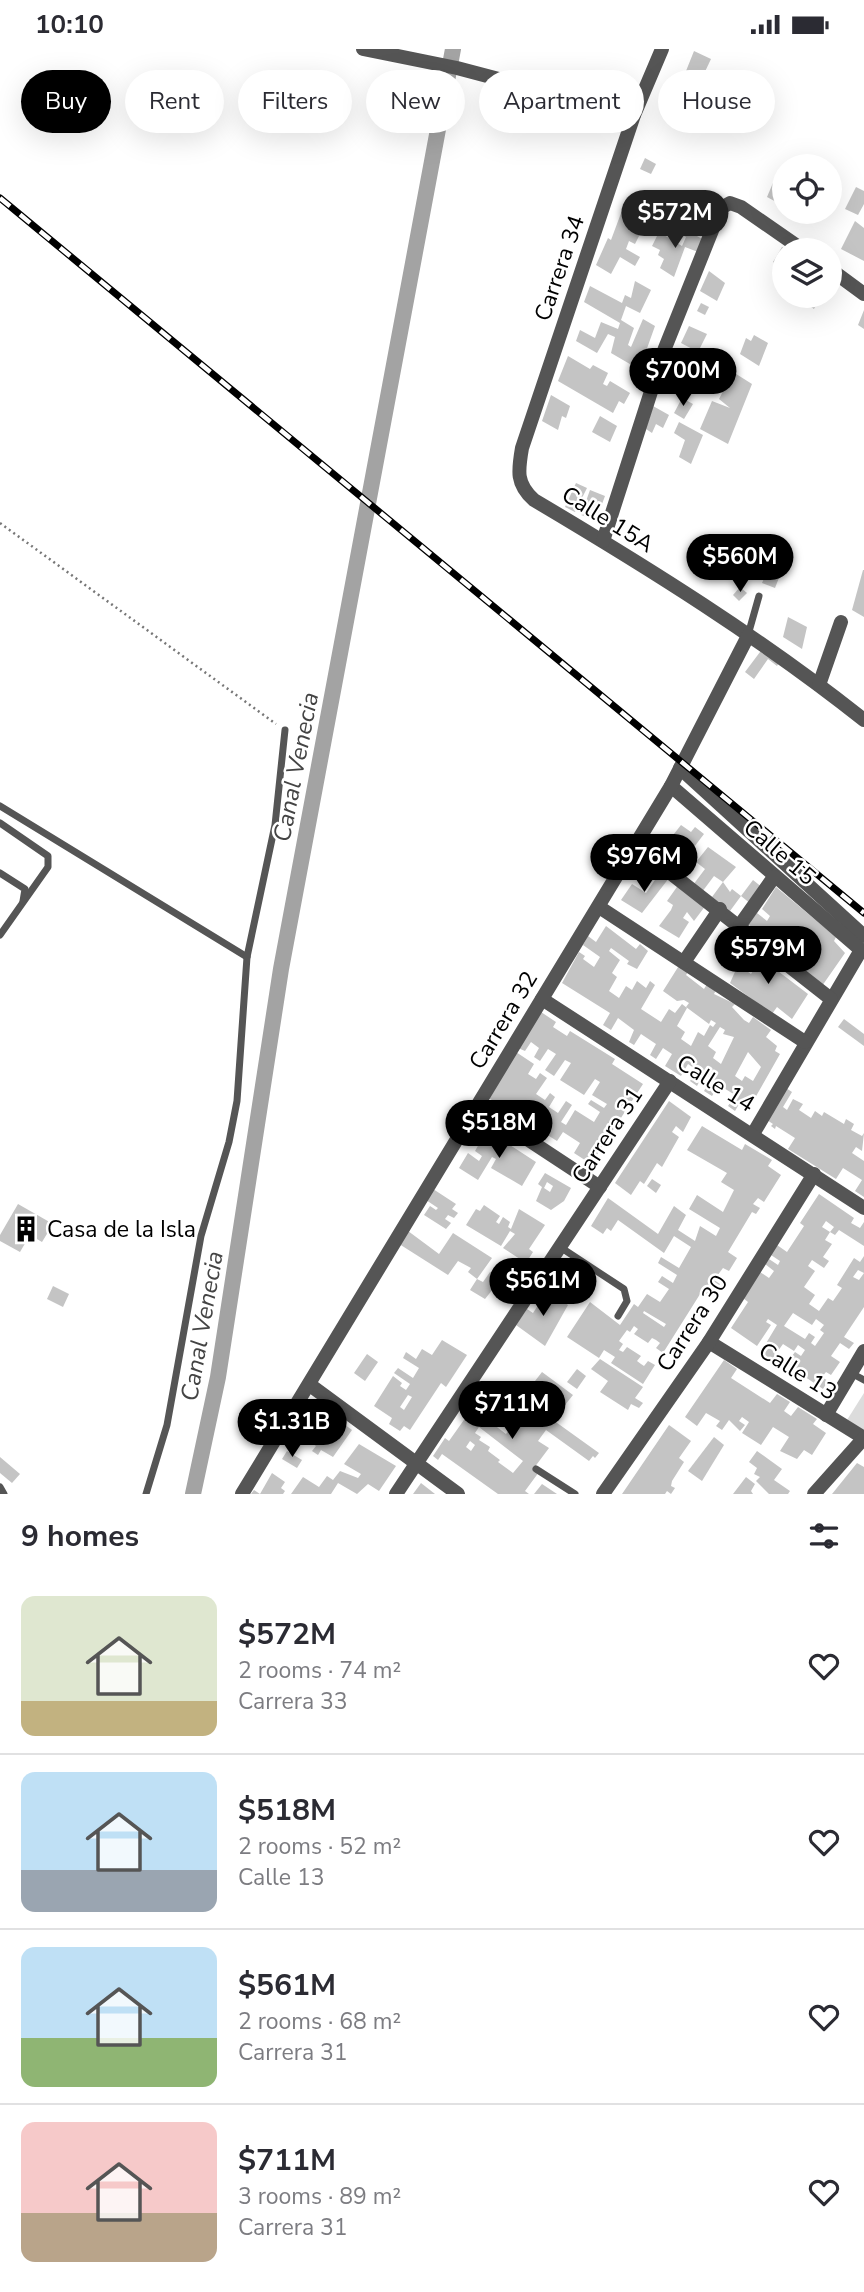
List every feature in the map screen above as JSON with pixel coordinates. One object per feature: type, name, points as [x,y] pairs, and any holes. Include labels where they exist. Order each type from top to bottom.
[{"type":"street","points":[[363,49],[479,74]]},
{"type":"street","name":"Carrera 34","points":[[644,93],[662,49]]},
{"type":"street","name":"Carrera 34","points":[[534,500],[522,490],[519,481],[522,448],[629,133]]},
{"type":"street","points":[[603,541],[665,348],[721,208],[730,203],[741,207],[786,238]]},
{"type":"street","points":[[842,278],[864,294]]},
{"type":"street","name":"Calle 15A","points":[[534,500],[603,541],[748,636],[864,720]]},
{"type":"street","points":[[819,685],[841,622]]},
{"type":"street","name":"Carrera 32","points":[[243,1494],[636,846],[671,786],[748,636]]},
{"type":"street","name":"Calle 15","points":[[680,768],[862,943]]},
{"type":"street","name":"Calle 15","points":[[671,786],[774,877],[862,943]]},
{"type":"street","points":[[636,846],[720,909],[831,999]]},
{"type":"street","points":[[740,925],[774,877]]},
{"type":"street","points":[[599,907],[805,1042]]},
{"type":"street","points":[[684,963],[720,909]]},
{"type":"street","points":[[753,1134],[862,943]]},
{"type":"street","name":"Calle 14","points":[[542,999],[864,1208]]},
{"type":"street","name":"Carrera 31","points":[[396,1494],[670,1081]]},
{"type":"street","points":[[477,1106],[600,1187]]},
{"type":"street","name":"Carrera 30","points":[[603,1494],[709,1342],[814,1174]]},
{"type":"street","name":"Calle 13","points":[[709,1342],[864,1438]]},
{"type":"street","points":[[826,1415],[857,1376],[864,1352]]},
{"type":"street","points":[[310,1385],[415,1465],[458,1494]]},
{"type":"street","points":[[814,1494],[864,1438]]},
{"type":"lane","points":[[665,348],[727,382]]},
{"type":"lane","points":[[748,636],[755,621],[759,596]]},
{"type":"lane","points":[[146,1494],[167,1425],[201,1236],[229,1142],[237,1101],[247,957],[275,825],[285,730]]},
{"type":"lane","points":[[0,806],[247,957]]},
{"type":"lane","points":[[0,823],[48,856],[48,867],[0,935]]},
{"type":"lane","points":[[0,873],[25,889],[21,905]]},
{"type":"lane","points":[[560,1247],[624,1289],[626,1301],[618,1315]]},
{"type":"lane","points":[[536,1469],[575,1494]]},
{"type":"lane","points":[[0,1487],[5,1494]]},
{"type":"path","points":[[0,523],[285,730]]},
{"type":"shaded area","points":[[864,1393],[864,1430],[847,1420]]},
{"type":"building","points":[[694,51],[711,59],[706,70],[686,70]]},
{"type":"building","points":[[645,158],[656,164],[651,174],[640,169]]},
{"type":"building","points":[[772,185],[772,200],[767,197]]},
{"type":"building","points":[[856,187],[864,191],[864,204],[858,215],[845,209]]},
{"type":"building","points":[[627,197],[650,209],[646,217],[653,221],[650,227],[645,224],[635,244],[629,241],[626,249],[640,257],[635,266],[620,257],[611,274],[596,265],[608,238],[611,240]]},
{"type":"building","points":[[855,221],[864,228],[864,261],[842,250]]},
{"type":"building","points":[[681,227],[704,240],[698,252],[685,247],[674,277],[660,268],[664,259],[658,255],[660,250],[652,246],[659,232],[682,246],[686,237],[679,232]]},
{"type":"building","points":[[709,271],[725,283],[717,301],[700,291]]},
{"type":"building","points":[[635,281],[651,290],[640,313],[626,306],[621,320],[634,328],[628,345],[631,347],[643,319],[655,326],[645,354],[635,367],[611,353],[615,337],[608,334],[597,353],[576,341],[580,330],[595,338],[601,322],[618,329],[620,323],[584,302],[590,286],[622,303],[625,295],[631,298]]},
{"type":"building","points":[[701,303],[709,307],[705,315],[697,311]]},
{"type":"building","points":[[864,310],[864,329],[858,325]]},
{"type":"building","points":[[689,326],[707,334],[698,352],[681,343]]},
{"type":"building","points":[[754,335],[768,343],[759,366],[740,354],[746,338],[751,341]]},
{"type":"building","points":[[568,356],[590,369],[593,365],[608,373],[603,384],[607,386],[610,381],[630,393],[624,404],[619,401],[613,413],[558,381]]},
{"type":"building","points":[[680,363],[704,378],[698,387],[674,373]]},
{"type":"building","points":[[733,372],[752,384],[728,444],[700,429],[712,401],[730,408],[719,399]]},
{"type":"building","points":[[669,379],[678,384],[675,388],[685,394],[682,398],[665,387]]},
{"type":"building","points":[[551,395],[570,406],[566,418],[562,416],[558,430],[542,421]]},
{"type":"building","points":[[682,398],[693,404],[684,419],[674,413]]},
{"type":"building","points":[[653,406],[669,415],[663,428],[656,424],[652,433],[646,429]]},
{"type":"building","points":[[600,416],[617,426],[610,442],[592,432]]},
{"type":"building","points":[[679,422],[703,435],[691,464],[679,457],[685,440],[674,433]]},
{"type":"building","points":[[576,483],[587,488],[575,512],[565,507]]},
{"type":"building","points":[[590,490],[605,496],[596,520],[581,515]]},
{"type":"building","points":[[770,565],[782,570],[775,588],[762,583]]},
{"type":"building","points":[[864,570],[864,617],[852,610]]},
{"type":"building","points":[[740,587],[747,593],[739,601],[733,595]]},
{"type":"building","points":[[788,617],[807,627],[802,649],[783,637]]},
{"type":"building","points":[[763,648],[780,661],[777,666],[768,659],[754,679],[745,672]]},
{"type":"building","points":[[681,825],[691,832],[695,827],[704,834],[688,855],[696,862],[685,877],[656,857]]},
{"type":"building","points":[[708,847],[736,867],[723,882],[714,876],[702,892],[693,885],[705,869],[696,862]]},
{"type":"building","points":[[661,871],[669,878],[642,913],[621,900],[632,884],[646,893]]},
{"type":"building","points":[[753,880],[763,888],[751,904],[741,896]]},
{"type":"building","points":[[723,882],[730,892],[732,889],[741,896],[730,911],[712,897]]},
{"type":"building","points":[[679,884],[706,905],[694,921],[687,912],[683,918],[689,922],[679,938],[659,926],[671,910],[673,905],[667,901]]},
{"type":"building","points":[[776,887],[836,937],[834,941],[845,953],[822,986],[748,924],[757,913],[767,921],[770,916],[762,909]],"holes":[[[783,927],[796,938],[793,943],[780,932]]]},
{"type":"building","points":[[606,926],[636,949],[640,944],[648,951],[637,969],[627,964],[629,961],[611,948],[609,951],[620,960],[612,973],[617,977],[609,991],[619,998],[626,986],[632,990],[637,981],[646,988],[650,981],[655,985],[641,1009],[661,1022],[669,1009],[675,1013],[682,1004],[687,1008],[677,1026],[685,1032],[681,1039],[691,1046],[698,1032],[704,1036],[710,1025],[713,1027],[716,1023],[711,1020],[709,1024],[686,1007],[689,1003],[684,1000],[677,1001],[663,991],[680,964],[689,971],[686,975],[704,989],[707,984],[716,990],[714,994],[735,1004],[732,1007],[744,1020],[749,1023],[753,1017],[771,1030],[766,1037],[777,1046],[775,1051],[780,1054],[751,1105],[742,1099],[735,1111],[728,1106],[735,1095],[719,1085],[712,1096],[704,1091],[711,1079],[703,1074],[697,1086],[690,1081],[697,1070],[688,1064],[681,1076],[665,1066],[672,1054],[663,1048],[656,1059],[650,1055],[656,1044],[641,1034],[634,1045],[629,1042],[634,1030],[618,1018],[611,1030],[603,1025],[610,1013],[562,983],[579,952],[585,956],[583,959],[594,967],[600,957],[583,945],[588,936],[596,942]],"holes":[[[720,1027],[725,1030],[723,1034],[734,1037],[721,1064],[713,1058],[716,1052],[708,1046]],[[748,1052],[761,1067],[753,1081],[745,1076],[742,1081],[735,1076]]]},
{"type":"building","points":[[752,946],[768,957],[770,965],[808,994],[792,1019],[777,1007],[772,1014],[730,983],[738,965],[751,974],[755,968],[744,959]]},
{"type":"building","points":[[541,1012],[556,1022],[553,1027],[567,1036],[570,1031],[615,1059],[612,1064],[643,1084],[591,1164],[574,1153],[580,1143],[563,1132],[557,1141],[487,1097],[516,1052],[534,1064],[528,1074],[536,1079],[540,1073],[547,1078],[536,1094],[545,1100],[550,1093],[555,1097],[549,1107],[558,1113],[566,1101],[572,1105],[561,1122],[566,1125],[575,1110],[594,1122],[600,1112],[588,1104],[591,1100],[604,1108],[607,1104],[592,1095],[600,1082],[595,1079],[584,1095],[560,1080],[571,1063],[565,1060],[554,1076],[545,1070],[556,1054],[548,1049],[540,1061],[534,1057],[539,1048],[531,1042],[525,1051],[518,1048]]},
{"type":"building","points":[[844,1019],[864,1034],[864,1046],[838,1027]]},
{"type":"building","points":[[786,1088],[792,1092],[783,1107],[787,1110],[793,1099],[803,1104],[799,1110],[811,1118],[815,1111],[822,1116],[824,1112],[844,1124],[846,1119],[854,1124],[851,1130],[862,1136],[864,1133],[862,1151],[856,1147],[852,1153],[864,1161],[864,1197],[855,1191],[862,1180],[843,1168],[836,1179],[788,1149],[795,1138],[776,1126],[775,1129],[771,1126],[773,1124],[767,1120]]},
{"type":"building","points":[[669,1101],[691,1117],[683,1132],[676,1126],[672,1132],[679,1137],[662,1167],[657,1163],[644,1184],[640,1181],[631,1195],[615,1183]]},
{"type":"building","points":[[702,1126],[742,1150],[745,1144],[772,1160],[768,1166],[781,1175],[764,1202],[758,1198],[753,1204],[760,1208],[756,1214],[752,1212],[728,1252],[737,1258],[729,1271],[723,1268],[714,1280],[720,1284],[711,1297],[702,1291],[663,1353],[656,1348],[660,1343],[656,1340],[652,1338],[648,1343],[634,1334],[638,1329],[634,1326],[630,1332],[627,1330],[619,1341],[623,1344],[619,1350],[623,1352],[627,1347],[641,1356],[637,1361],[644,1366],[648,1361],[655,1365],[643,1384],[611,1363],[615,1357],[604,1350],[599,1358],[567,1337],[590,1302],[620,1325],[634,1304],[638,1307],[647,1294],[660,1302],[669,1289],[658,1282],[662,1276],[673,1283],[677,1275],[658,1263],[661,1257],[679,1268],[691,1247],[674,1236],[664,1253],[618,1220],[611,1231],[607,1228],[603,1234],[591,1226],[608,1198],[658,1234],[674,1206],[686,1215],[678,1230],[695,1241],[700,1226],[716,1236],[720,1228],[689,1209],[697,1195],[723,1212],[734,1190],[721,1182],[727,1173],[687,1150]],"holes":[[[644,1311],[666,1324],[664,1327],[643,1313]]]},
{"type":"building","points":[[487,1130],[536,1162],[522,1186],[491,1168],[496,1159],[492,1157],[478,1180],[459,1168],[468,1153],[479,1161],[482,1156],[475,1151]]},
{"type":"building","points":[[545,1173],[571,1188],[564,1201],[551,1210],[536,1201],[542,1187],[538,1184]],"holes":[[[547,1182],[553,1186],[550,1192],[544,1188]]]},
{"type":"building","points":[[652,1179],[661,1185],[656,1193],[647,1186]]},
{"type":"building","points":[[430,1187],[456,1204],[452,1209],[458,1213],[454,1218],[448,1215],[445,1219],[451,1223],[446,1229],[424,1215],[430,1206],[436,1210],[438,1208],[423,1198]]},
{"type":"building","points":[[819,1194],[854,1218],[851,1223],[860,1228],[864,1222],[864,1246],[839,1230],[835,1235],[830,1232],[825,1240],[832,1244],[823,1257],[829,1261],[824,1268],[812,1260],[808,1266],[815,1271],[804,1287],[815,1295],[809,1304],[819,1311],[828,1298],[833,1301],[842,1288],[837,1285],[854,1258],[860,1262],[864,1256],[864,1273],[864,1307],[844,1337],[854,1343],[849,1349],[840,1343],[831,1356],[840,1362],[831,1375],[826,1372],[822,1377],[828,1381],[823,1389],[786,1364],[795,1352],[801,1356],[805,1350],[798,1345],[794,1351],[783,1344],[770,1362],[759,1355],[777,1325],[768,1319],[766,1322],[771,1325],[757,1346],[731,1328],[748,1302],[743,1298],[760,1272],[769,1278],[774,1271],[765,1264],[769,1259],[778,1265],[780,1261],[771,1255],[777,1245],[787,1252],[804,1226],[800,1223]],"holes":[[[826,1221],[834,1227],[830,1232],[822,1227]],[[858,1270],[864,1273],[859,1280],[853,1277]],[[793,1313],[812,1325],[816,1319],[824,1325],[820,1330],[824,1333],[815,1346],[811,1343],[815,1337],[809,1333],[805,1339],[784,1326]]]},
{"type":"building","name":"Casa de la Isla","points":[[18,1204],[53,1224],[42,1242],[30,1235],[20,1252],[0,1241],[0,1235]]},
{"type":"building","points":[[484,1205],[500,1216],[496,1222],[499,1224],[503,1217],[510,1222],[508,1227],[511,1229],[519,1209],[545,1225],[529,1249],[533,1252],[526,1263],[503,1248],[515,1234],[510,1231],[501,1246],[466,1225],[476,1209],[480,1211]]},
{"type":"building","points":[[404,1228],[439,1254],[453,1233],[492,1258],[477,1279],[468,1272],[471,1268],[458,1261],[448,1275],[396,1242]]},
{"type":"building","points":[[490,1272],[508,1283],[501,1294],[493,1289],[485,1299],[470,1290],[477,1279],[483,1282]]},
{"type":"building","points":[[53,1286],[69,1294],[63,1307],[47,1299]]},
{"type":"building","points":[[548,1290],[568,1305],[545,1346],[516,1325],[527,1309],[533,1313]]},
{"type":"building","points":[[442,1340],[467,1355],[446,1387],[441,1383],[410,1430],[404,1426],[400,1431],[389,1424],[392,1418],[374,1406],[393,1376],[406,1390],[410,1384],[394,1373],[398,1368],[413,1378],[419,1368],[403,1358],[406,1352],[416,1359],[422,1349],[432,1355]],"holes":[[[408,1395],[412,1397],[404,1410],[400,1407]]]},
{"type":"building","points":[[367,1354],[378,1362],[365,1381],[354,1373]]},
{"type":"building","points":[[600,1359],[643,1387],[635,1398],[643,1403],[639,1408],[631,1404],[628,1410],[600,1392],[608,1381],[591,1369]]},
{"type":"building","points":[[724,1360],[737,1369],[731,1378],[770,1403],[777,1394],[790,1402],[784,1411],[791,1416],[798,1407],[817,1419],[813,1424],[826,1433],[812,1455],[804,1450],[797,1459],[780,1451],[789,1437],[773,1427],[761,1445],[742,1433],[749,1422],[742,1417],[739,1421],[745,1425],[740,1431],[729,1420],[722,1430],[716,1426],[720,1421],[706,1413],[697,1426],[685,1417]]},
{"type":"building","points":[[577,1369],[586,1376],[577,1389],[567,1382]]},
{"type":"building","points":[[542,1372],[573,1395],[553,1420],[599,1453],[589,1461],[546,1430],[538,1441],[549,1448],[534,1468],[539,1472],[525,1491],[529,1494],[498,1494],[442,1454],[438,1460],[433,1456],[445,1438],[449,1441],[466,1417],[472,1417],[471,1409],[475,1402],[497,1418],[493,1424],[506,1434],[529,1404],[521,1399]],"holes":[[[479,1427],[523,1461],[513,1473],[488,1451],[490,1447],[479,1440],[481,1437],[475,1433]],[[470,1441],[475,1445],[471,1451],[466,1447]]]},
{"type":"building","points":[[312,1412],[336,1428],[341,1422],[352,1430],[333,1457],[321,1450],[318,1455],[312,1451],[316,1446],[310,1442],[304,1440],[301,1444],[293,1439]]},
{"type":"building","points":[[669,1425],[691,1441],[679,1458],[684,1462],[672,1481],[671,1486],[675,1488],[671,1494],[667,1491],[665,1494],[622,1494]]},
{"type":"building","points":[[714,1437],[724,1445],[702,1481],[688,1471]]},
{"type":"building","points":[[359,1444],[396,1466],[379,1491],[368,1484],[357,1494],[338,1483],[331,1494],[291,1494],[303,1477],[319,1487],[327,1476],[333,1480],[340,1471],[358,1478],[361,1474],[344,1464]]},
{"type":"building","points":[[287,1451],[302,1460],[297,1468],[282,1459]]},
{"type":"building","points":[[757,1451],[782,1469],[774,1480],[790,1491],[788,1494],[769,1494],[756,1481],[760,1477],[754,1474],[757,1468],[749,1462]]},
{"type":"building","points":[[0,1457],[20,1474],[12,1483],[0,1473]]},
{"type":"building","points":[[857,1463],[864,1467],[864,1494],[832,1494]]},
{"type":"building","points":[[272,1473],[285,1482],[281,1488],[285,1491],[283,1494],[260,1494]]},
{"type":"building","points":[[746,1477],[755,1484],[751,1491],[753,1494],[733,1494]]},
{"type":"building","points":[[421,1483],[435,1494],[413,1494]]},
{"type":"building","points":[[542,1484],[557,1494],[534,1494]]},
{"type":"waterway","name":"Canal Venecia","points":[[193,1494],[218,1377],[281,969],[453,49]]},
{"type":"railway","points":[[0,198],[864,913]]},
{"type":"place","name":"Casa de la Isla","points":[[26,1229]]}]
